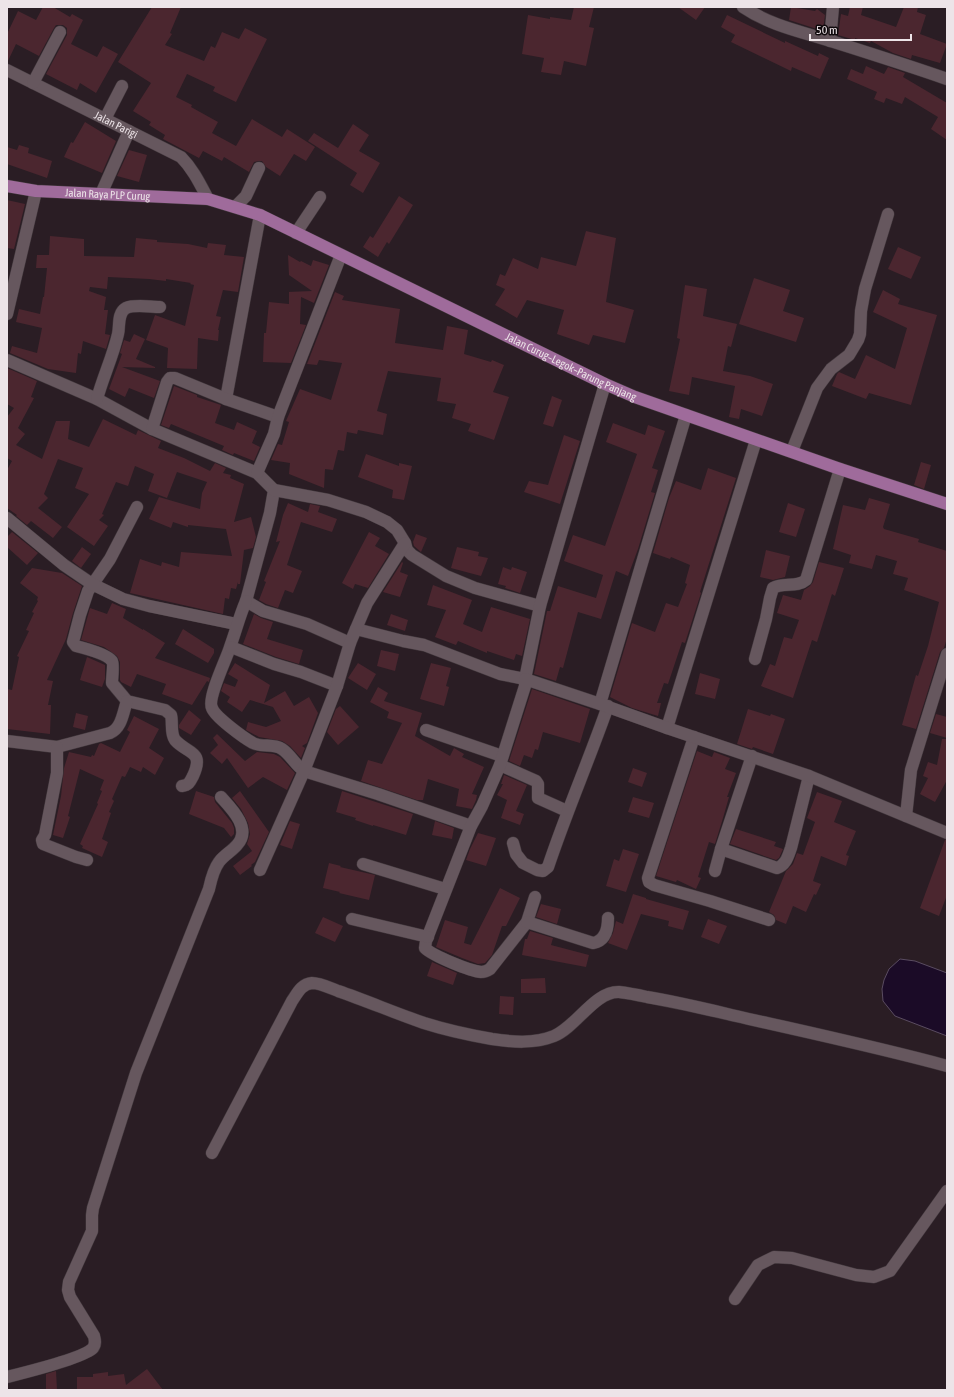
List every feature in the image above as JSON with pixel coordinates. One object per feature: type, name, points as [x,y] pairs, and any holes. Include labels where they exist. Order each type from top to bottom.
[{"type":"main road","name":"Jalan Raya PLP Curug","points":[[7,186],[36,191],[208,199]]},
{"type":"main road","name":"Jalan Curug–Legok–Parung Panjang","points":[[208,199],[260,215],[605,384],[635,397],[840,469],[947,504]]},
{"type":"street","points":[[743,7],[766,20],[947,79]]},
{"type":"street","points":[[830,40],[833,7]]},
{"type":"street","points":[[32,83],[60,32]]},
{"type":"street","name":"Jalan Parigi","points":[[7,70],[181,157],[196,176],[208,199]]},
{"type":"street","points":[[105,119],[122,86]]},
{"type":"street","points":[[101,194],[129,131]]},
{"type":"street","points":[[235,207],[246,196],[259,168]]},
{"type":"street","points":[[7,314],[36,191]]},
{"type":"street","points":[[296,233],[320,197]]},
{"type":"street","points":[[792,451],[817,388],[831,369],[850,355],[858,340],[865,289],[888,214]]},
{"type":"street","points":[[226,399],[260,215]]},
{"type":"street","points":[[257,473],[274,434],[278,417],[293,383],[341,255]]},
{"type":"street","points":[[97,399],[118,334],[122,311],[126,308],[135,307],[160,307]]},
{"type":"street","points":[[7,360],[97,399],[152,429],[257,473],[274,490],[328,500],[366,512],[387,522],[397,530],[405,543],[407,550],[412,555],[446,576],[475,588],[540,606]]},
{"type":"street","points":[[152,429],[167,382],[170,378],[175,378],[226,399],[278,417]]},
{"type":"street","points":[[535,897],[527,922],[486,972],[480,972],[462,966],[433,954],[425,948],[445,889],[471,826],[482,806],[501,760],[525,686],[540,606],[605,384]]},
{"type":"street","points":[[513,843],[516,854],[523,863],[537,870],[543,871],[548,867],[567,811],[588,762],[686,415]]},
{"type":"street","points":[[667,728],[756,440]]},
{"type":"street","points":[[755,659],[770,598],[774,588],[782,585],[802,583],[806,580],[840,469]]},
{"type":"street","points":[[274,490],[270,513],[246,601],[236,624],[230,647],[218,678],[211,703],[212,709],[237,732],[254,743],[282,748],[304,771],[378,794],[471,826]]},
{"type":"street","points":[[137,507],[110,559],[88,591],[73,642],[76,646],[112,660],[112,683],[127,700],[165,710],[171,715],[173,723],[172,729],[175,739],[193,753],[197,760],[196,770],[190,782],[188,785],[182,786]]},
{"type":"street","points":[[7,518],[64,565],[92,584],[123,599],[149,606],[236,624]]},
{"type":"street","points":[[260,870],[304,771],[337,686],[350,643],[367,602],[405,543]]},
{"type":"street","points":[[246,601],[263,611],[307,624],[350,643]]},
{"type":"street","points":[[356,629],[424,645],[500,674],[526,679],[752,756],[809,776],[947,833]]},
{"type":"street","points":[[230,647],[337,686]]},
{"type":"street","points":[[906,816],[911,770],[947,654]]},
{"type":"street","points":[[7,741],[57,747],[115,731],[119,726],[127,700]]},
{"type":"street","points":[[426,730],[501,760],[536,781],[538,784],[538,798],[567,811]]},
{"type":"street","points":[[694,737],[648,878],[649,882],[654,885],[769,920]]},
{"type":"street","points":[[57,747],[57,773],[42,842],[44,845],[87,860]]},
{"type":"street","points":[[715,871],[752,756]]},
{"type":"street","points":[[721,849],[777,868],[781,866],[787,859],[791,848],[809,776]]},
{"type":"street","points":[[7,1377],[36,1370],[84,1353],[93,1348],[95,1342],[94,1336],[70,1297],[68,1290],[69,1282],[92,1231],[93,1208],[136,1073],[209,888],[216,866],[241,839],[241,823],[221,797]]},
{"type":"street","points":[[362,864],[445,889]]},
{"type":"street","points":[[527,922],[593,943],[604,937],[608,918]]},
{"type":"street","points":[[352,919],[428,937]]},
{"type":"street","points":[[212,1154],[299,989],[312,983],[356,997],[424,1023],[483,1038],[520,1042],[532,1041],[555,1035],[584,1013],[598,999],[607,993],[619,992],[671,1001],[864,1044],[947,1066]]},
{"type":"street","points":[[734,1299],[758,1265],[774,1257],[792,1258],[862,1276],[874,1277],[890,1271],[947,1191]]},
{"type":"shaded area","points":[[900,959],[915,961],[947,973],[947,1036],[895,1016],[883,1001],[882,989],[884,980],[889,969]]},
{"type":"building","points":[[43,7],[53,7],[70,17],[72,14],[83,20],[71,44],[97,57],[103,46],[118,54],[96,93],[80,83],[77,90],[46,74],[67,35],[67,28],[63,25],[56,25],[39,56],[16,44],[7,63],[7,34],[18,11],[36,20]]},
{"type":"building","points":[[152,7],[181,7],[170,33],[172,34],[165,45],[204,61],[211,46],[215,48],[222,32],[239,39],[245,28],[267,39],[236,102],[213,91],[215,87],[187,74],[176,97],[192,105],[191,107],[218,122],[212,133],[236,146],[252,119],[282,137],[287,129],[315,147],[306,161],[294,154],[280,176],[266,167],[262,161],[254,162],[249,172],[224,157],[222,161],[203,151],[199,158],[163,139],[165,135],[149,125],[151,122],[133,111],[151,83],[118,62]]},
{"type":"building","points":[[574,7],[594,7],[589,27],[594,28],[586,66],[564,61],[561,75],[541,72],[544,58],[522,54],[528,15],[550,19],[550,17],[571,20]]},
{"type":"building","points":[[678,7],[705,7],[696,20]]},
{"type":"building","points":[[791,7],[815,11],[817,9],[825,15],[823,31],[789,20]]},
{"type":"building","points":[[850,7],[863,7],[861,15],[896,27],[904,7],[918,7],[917,12],[926,15],[920,34],[947,44],[940,63],[912,55],[911,59],[893,53],[871,41],[870,43],[855,38],[855,40],[838,35],[841,14],[848,16]]},
{"type":"building","points":[[727,15],[785,43],[785,41],[818,56],[819,53],[829,58],[820,79],[792,67],[791,71],[731,42],[735,35],[721,27]]},
{"type":"building","points":[[866,66],[884,74],[888,67],[905,73],[903,77],[947,103],[947,140],[931,129],[938,117],[905,97],[902,104],[886,98],[884,103],[874,99],[877,92],[847,79],[851,69],[863,74]]},
{"type":"building","points":[[85,122],[116,141],[102,173],[64,157],[71,142],[73,143]]},
{"type":"building","points":[[353,124],[369,135],[359,151],[380,163],[363,193],[350,185],[357,173],[308,141],[314,133],[338,148]]},
{"type":"building","points":[[19,145],[29,148],[28,153],[52,161],[47,178],[7,164],[7,147],[17,150]]},
{"type":"building","points":[[129,150],[147,155],[139,182],[117,176]]},
{"type":"building","points":[[399,196],[413,205],[389,244],[387,242],[378,257],[363,247],[370,236],[373,238]]},
{"type":"building","points":[[7,200],[25,204],[14,249],[7,248]]},
{"type":"building","points":[[586,231],[616,238],[606,302],[634,310],[625,343],[593,335],[589,345],[557,334],[564,310],[527,300],[517,318],[495,305],[505,289],[496,285],[500,274],[505,276],[513,258],[538,269],[541,257],[576,266]]},
{"type":"building","points":[[50,236],[84,239],[84,256],[134,257],[136,238],[157,240],[157,242],[188,244],[207,248],[208,243],[226,245],[224,255],[244,257],[238,292],[223,290],[216,316],[221,317],[218,330],[218,341],[198,338],[197,369],[167,368],[168,348],[146,340],[155,315],[185,326],[194,285],[190,284],[191,283],[166,279],[166,281],[108,277],[107,289],[90,287],[89,291],[106,297],[104,310],[108,310],[105,334],[110,335],[106,349],[83,341],[81,354],[78,353],[76,373],[48,369],[10,353],[12,346],[37,353],[42,328],[16,322],[19,309],[40,314],[44,297],[47,268],[36,268],[37,255],[49,255]]},
{"type":"building","points":[[898,247],[921,257],[911,279],[888,269]]},
{"type":"building","points":[[288,255],[311,266],[313,260],[329,265],[314,303],[301,297],[300,324],[306,325],[291,363],[263,362],[264,333],[266,333],[269,302],[289,304],[289,292],[287,292],[312,291],[289,275]]},
{"type":"building","points":[[754,278],[790,290],[783,311],[804,318],[796,342],[739,324]]},
{"type":"building","points":[[685,285],[707,289],[703,316],[737,324],[731,347],[728,346],[723,371],[750,376],[773,384],[762,416],[741,409],[739,419],[729,417],[735,386],[692,377],[689,395],[669,391],[680,339],[677,338]]},
{"type":"building","points":[[883,290],[900,299],[898,304],[937,315],[911,405],[869,393],[866,399],[832,386],[839,372],[855,379],[866,355],[895,369],[907,328],[873,312]]},
{"type":"building","points":[[335,292],[344,296],[342,300],[400,309],[395,343],[443,350],[447,326],[468,330],[464,354],[491,362],[492,360],[504,365],[493,392],[509,397],[494,440],[468,431],[471,424],[452,418],[456,404],[437,401],[441,378],[388,371],[377,411],[387,414],[383,435],[358,430],[357,434],[347,432],[344,451],[338,450],[333,470],[325,469],[324,488],[289,474],[290,463],[271,460],[278,444],[282,445],[289,422],[286,421],[300,389],[331,400],[342,363],[319,360],[317,365],[307,364]]},
{"type":"building","points":[[134,334],[145,339],[136,359],[155,368],[122,367],[160,381],[154,398],[129,388],[125,397],[109,389],[122,354],[120,353],[124,340],[130,342]]},
{"type":"building","points":[[7,368],[37,381],[31,397],[34,398],[18,428],[25,434],[16,445],[42,459],[56,421],[70,421],[68,439],[89,447],[103,419],[136,435],[138,430],[161,441],[158,448],[184,458],[210,471],[215,463],[226,468],[223,473],[231,475],[230,478],[244,484],[234,522],[251,517],[256,537],[253,548],[244,550],[240,584],[238,584],[238,582],[236,589],[231,588],[229,599],[225,598],[223,614],[130,593],[140,559],[161,566],[162,562],[179,567],[181,552],[232,556],[226,529],[188,525],[188,527],[173,522],[171,528],[149,519],[159,497],[200,509],[202,493],[207,482],[177,472],[167,498],[148,491],[154,474],[135,466],[128,486],[116,482],[102,514],[104,515],[99,520],[108,526],[94,546],[67,527],[89,494],[75,488],[83,468],[58,459],[44,494],[48,498],[38,508],[62,527],[53,538],[31,521],[27,525],[7,508],[7,470],[12,461],[7,458],[7,417],[14,408],[7,404]]},
{"type":"building","points":[[174,386],[197,395],[197,397],[221,405],[215,423],[234,430],[237,422],[257,431],[252,443],[260,447],[254,461],[234,453],[233,455],[222,450],[224,446],[171,424],[169,428],[161,425]]},
{"type":"building","points":[[552,396],[562,400],[553,427],[543,424]]},
{"type":"building","points":[[613,423],[645,435],[648,425],[665,431],[652,468],[658,470],[651,492],[655,493],[628,576],[616,571],[601,619],[578,612],[563,668],[560,667],[556,681],[534,674],[547,611],[550,611],[558,586],[596,598],[603,575],[564,561],[573,535],[605,546],[637,454],[606,442]]},
{"type":"building","points":[[564,435],[580,441],[560,504],[524,492],[529,481],[548,485]]},
{"type":"building","points":[[366,454],[399,466],[399,463],[412,466],[404,500],[392,498],[393,490],[358,477]]},
{"type":"building","points":[[921,462],[931,465],[924,489],[914,485]]},
{"type":"building","points":[[708,468],[736,478],[685,643],[682,642],[668,684],[664,683],[657,703],[661,703],[658,716],[632,708],[610,697],[632,623],[655,632],[666,603],[678,607],[687,584],[685,583],[690,565],[671,557],[670,559],[653,553],[669,498],[676,481],[701,490]]},
{"type":"building","points":[[869,498],[890,504],[883,527],[884,529],[919,539],[918,542],[947,551],[947,638],[944,648],[940,652],[916,729],[902,725],[916,675],[918,676],[928,646],[939,602],[904,590],[908,578],[893,574],[897,561],[876,555],[872,569],[849,563],[851,555],[833,549],[843,505],[865,510]]},
{"type":"building","points":[[288,503],[308,512],[310,504],[320,506],[318,512],[337,519],[332,532],[301,522],[287,565],[302,571],[293,593],[285,590],[278,608],[259,600],[266,582],[264,581],[280,541],[276,542],[283,515]]},
{"type":"building","points":[[788,503],[805,509],[796,537],[779,532]]},
{"type":"building","points":[[12,532],[38,553],[27,565],[7,547],[7,537]]},
{"type":"building","points":[[369,532],[380,538],[375,546],[389,554],[368,588],[355,584],[353,589],[342,583]]},
{"type":"building","points":[[416,534],[427,538],[421,552],[414,546],[413,542]]},
{"type":"building","points":[[82,547],[91,554],[81,568],[72,561]]},
{"type":"building","points":[[457,547],[479,552],[478,556],[488,558],[481,576],[451,568]]},
{"type":"building","points":[[766,550],[790,556],[785,577],[773,580],[760,577]]},
{"type":"building","points":[[402,562],[400,572],[408,575],[400,597],[383,592]]},
{"type":"building","points":[[819,562],[844,568],[835,596],[832,594],[817,642],[812,640],[793,698],[761,686],[770,664],[775,666],[784,637],[792,639],[799,620],[777,613],[783,595],[801,600],[804,590],[813,582]]},
{"type":"building","points":[[503,567],[511,570],[512,567],[527,572],[520,593],[498,584]]},
{"type":"building","points":[[32,568],[62,573],[82,586],[66,639],[47,680],[53,681],[48,705],[51,705],[50,734],[7,729],[7,689],[12,690],[19,657],[17,656],[29,631],[26,630],[34,613],[32,612],[38,601],[38,597],[20,583]]},
{"type":"building","points":[[433,585],[472,600],[463,624],[482,632],[491,607],[530,619],[522,656],[516,654],[514,660],[487,651],[487,653],[458,641],[456,645],[435,637],[446,610],[427,605]]},
{"type":"building","points":[[112,603],[126,609],[123,618],[165,643],[155,658],[210,678],[209,682],[207,681],[192,705],[162,694],[166,684],[137,674],[131,687],[121,682],[120,662],[117,656],[104,647],[81,640],[90,608],[107,614]]},
{"type":"building","points":[[254,614],[273,622],[267,639],[303,650],[299,664],[243,644]]},
{"type":"building","points":[[391,614],[408,620],[405,631],[387,625]]},
{"type":"building","points":[[183,629],[214,649],[214,653],[208,663],[175,644]]},
{"type":"building","points":[[381,650],[399,654],[395,671],[377,666]]},
{"type":"building","points":[[87,657],[105,665],[105,679],[102,687],[80,680]]},
{"type":"building","points":[[235,663],[270,685],[264,703],[285,691],[294,706],[309,697],[318,713],[307,743],[302,746],[305,748],[301,758],[290,746],[282,741],[259,737],[246,730],[248,722],[266,727],[281,721],[273,707],[250,700],[242,712],[227,702],[230,697],[221,691],[224,683],[235,687],[238,680],[228,674]]},
{"type":"building","points":[[358,663],[376,674],[367,690],[348,678]]},
{"type":"building","points":[[431,663],[451,668],[446,686],[449,687],[444,706],[420,699]]},
{"type":"building","points":[[700,673],[720,679],[715,699],[695,694]]},
{"type":"building","points":[[378,687],[388,693],[384,701],[422,713],[415,736],[450,756],[454,748],[464,754],[462,757],[484,767],[472,794],[477,795],[472,809],[456,806],[459,789],[428,779],[423,800],[417,800],[361,781],[368,760],[382,764],[402,723],[387,718],[389,712],[370,702]]},
{"type":"building","points":[[532,689],[590,709],[580,743],[543,732],[538,750],[535,749],[532,758],[524,755],[520,766],[509,761]]},
{"type":"building","points":[[340,706],[359,727],[338,745],[327,732],[336,709]]},
{"type":"building","points":[[748,709],[785,719],[773,754],[753,747],[752,749],[737,744]]},
{"type":"building","points":[[189,710],[201,720],[191,735],[179,728],[179,725]]},
{"type":"building","points":[[76,713],[88,716],[85,730],[73,727]]},
{"type":"building","points":[[936,714],[947,717],[947,738],[930,733]]},
{"type":"building","points":[[134,716],[159,729],[149,748],[164,758],[155,775],[143,767],[141,772],[130,767],[125,777],[122,776],[112,799],[114,801],[109,812],[111,813],[102,839],[108,842],[102,857],[82,848],[83,846],[80,844],[98,804],[97,803],[102,791],[100,790],[104,780],[80,769],[68,816],[70,817],[63,838],[53,835],[61,796],[64,768],[69,752],[91,757],[92,755],[94,756],[99,744],[101,743],[120,752],[130,732],[127,730]]},
{"type":"building","points":[[217,734],[245,761],[257,752],[274,754],[280,757],[295,773],[287,790],[263,777],[248,788],[227,758],[222,764],[210,753],[218,745],[213,738]]},
{"type":"building","points":[[942,739],[947,739],[947,780],[935,802],[920,794],[928,778],[923,776],[928,762],[937,765]]},
{"type":"building","points":[[697,751],[712,757],[714,752],[730,758],[725,769],[736,773],[727,797],[729,797],[715,844],[709,842],[698,877],[701,878],[696,889],[677,880],[676,882],[656,876]]},
{"type":"building","points":[[633,768],[647,773],[642,787],[628,782]]},
{"type":"building","points":[[504,775],[527,785],[516,811],[524,814],[520,825],[501,818],[507,800],[497,795],[503,784],[501,784]]},
{"type":"building","points":[[196,791],[214,797],[215,802],[232,823],[234,834],[231,837],[224,828],[189,814]]},
{"type":"building","points":[[240,791],[269,832],[255,862],[240,875],[233,866],[252,851],[247,844],[250,834],[248,823],[241,809],[232,798]]},
{"type":"building","points":[[342,791],[413,814],[406,835],[373,826],[355,820],[356,818],[336,812]]},
{"type":"building","points":[[817,792],[842,801],[834,822],[856,831],[846,855],[849,856],[846,866],[821,856],[813,881],[821,884],[816,895],[814,894],[806,912],[793,906],[786,924],[776,920],[774,915],[769,912],[786,871],[793,864],[797,853],[803,855],[815,822],[807,818]]},
{"type":"building","points":[[633,797],[654,803],[649,818],[628,812]]},
{"type":"building","points":[[290,821],[300,824],[292,849],[280,845]]},
{"type":"building","points":[[435,821],[454,828],[452,839],[432,835]]},
{"type":"building","points":[[736,829],[776,842],[774,846],[783,849],[779,858],[776,860],[730,844]]},
{"type":"building","points":[[478,833],[496,838],[486,866],[466,860]]},
{"type":"building","points":[[945,840],[947,840],[947,895],[939,916],[920,908]]},
{"type":"building","points":[[623,849],[639,854],[626,892],[606,886],[614,859],[619,861]]},
{"type":"building","points":[[329,863],[375,875],[369,900],[323,888]]},
{"type":"building","points":[[500,888],[520,898],[506,926],[502,926],[492,955],[485,963],[478,964],[436,947],[445,920],[468,927],[464,943],[471,945]]},
{"type":"building","points":[[633,894],[689,911],[683,930],[668,926],[669,921],[641,914],[627,950],[608,943],[613,933],[616,921],[623,924]]},
{"type":"building","points":[[541,904],[561,909],[557,924],[536,917]]},
{"type":"building","points":[[323,917],[343,926],[335,942],[315,933]]},
{"type":"building","points":[[708,919],[727,926],[719,944],[701,937]]},
{"type":"building","points":[[530,931],[553,938],[551,945],[589,955],[586,967],[522,955],[525,939],[527,939]]},
{"type":"building","points":[[432,962],[457,973],[453,985],[427,976]]},
{"type":"building","points":[[545,978],[546,993],[521,993],[521,979]]},
{"type":"building","points":[[500,996],[514,997],[513,1015],[499,1014]]},
{"type":"building","points":[[147,1369],[163,1390],[77,1390],[77,1377],[93,1377],[93,1374],[108,1372],[108,1376],[124,1374],[126,1385]]},
{"type":"building","points":[[56,1371],[57,1390],[46,1390],[46,1374]]}]
